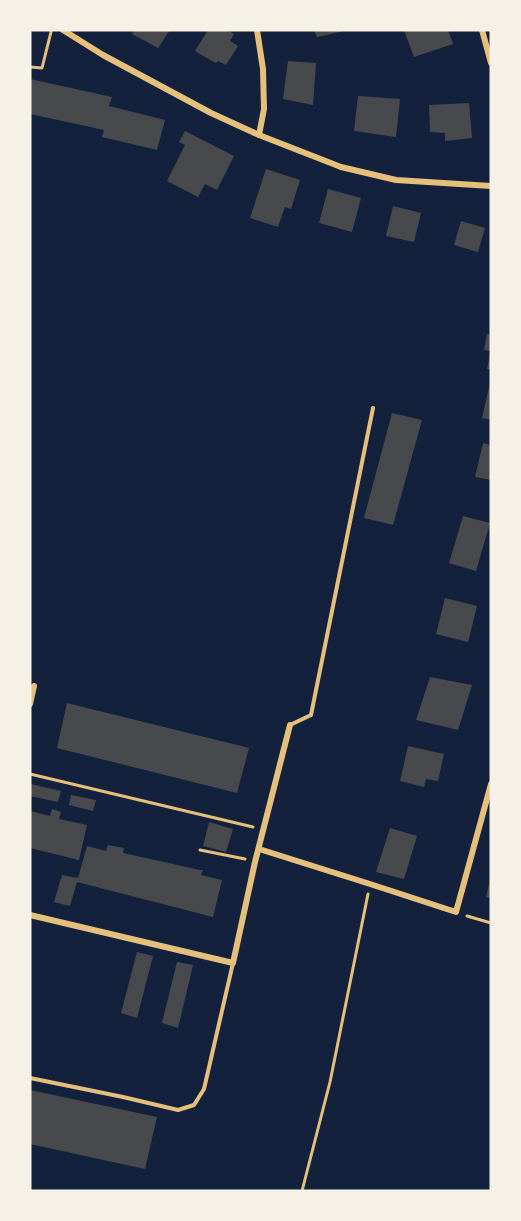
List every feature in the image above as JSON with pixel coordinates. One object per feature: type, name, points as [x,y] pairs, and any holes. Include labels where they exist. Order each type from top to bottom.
[{"type":"street","points":[[63,30],[102,55],[211,113],[259,135],[341,167],[396,180],[491,186]]},
{"type":"street","points":[[257,30],[263,69],[264,109],[259,135]]},
{"type":"street","points":[[482,30],[491,63]]},
{"type":"street","points":[[30,704],[34,686]]},
{"type":"street","points":[[30,915],[233,963],[255,861],[290,724]]},
{"type":"street","points":[[259,849],[456,912],[491,784]]},
{"type":"lane","points":[[290,724],[311,715],[373,408]]},
{"type":"lane","points":[[30,1078],[178,1110],[194,1105],[204,1089],[233,963]]},
{"type":"path","points":[[30,67],[42,68],[52,30]]},
{"type":"path","points":[[30,774],[263,829]]},
{"type":"path","points":[[200,850],[255,861]]},
{"type":"path","points":[[302,1191],[330,1082],[370,884]]},
{"type":"path","points":[[456,912],[491,923]]},
{"type":"building","points":[[134,30],[170,30],[158,48],[132,34]]},
{"type":"building","points":[[208,30],[228,30],[234,34],[230,41],[238,46],[226,65],[218,61],[216,63],[195,51]]},
{"type":"building","points":[[314,30],[344,30],[344,31],[317,37]]},
{"type":"building","points":[[404,30],[448,30],[453,44],[414,57]]},
{"type":"building","points":[[288,61],[316,63],[313,105],[283,99]]},
{"type":"building","points":[[30,79],[112,97],[109,106],[165,120],[157,150],[102,137],[104,130],[30,114]]},
{"type":"building","points":[[358,96],[400,99],[396,137],[354,131]]},
{"type":"building","points":[[469,103],[472,138],[445,141],[445,133],[430,132],[429,105]]},
{"type":"building","points":[[185,131],[234,156],[217,190],[205,184],[198,197],[167,181],[185,145],[179,142]]},
{"type":"building","points":[[266,169],[300,180],[291,209],[285,207],[278,227],[250,218]]},
{"type":"building","points":[[328,189],[361,198],[352,232],[319,223]]},
{"type":"building","points":[[393,206],[421,213],[414,242],[386,236]]},
{"type":"building","points":[[461,221],[485,228],[478,252],[454,245]]},
{"type":"building","points":[[487,334],[491,335],[491,351],[484,350]]},
{"type":"building","points":[[491,355],[491,370],[487,369]]},
{"type":"building","points":[[491,383],[491,420],[482,418]]},
{"type":"building","points":[[392,413],[422,420],[393,525],[364,518]]},
{"type":"building","points":[[483,443],[491,445],[491,480],[475,477]]},
{"type":"building","points":[[463,516],[490,523],[476,571],[449,563]]},
{"type":"building","points":[[445,598],[477,606],[468,642],[436,634]]},
{"type":"building","points":[[430,677],[472,685],[458,730],[416,720]]},
{"type":"building","points":[[67,703],[249,748],[237,793],[57,748]]},
{"type":"building","points":[[408,746],[444,754],[438,781],[426,779],[424,787],[400,781]]},
{"type":"building","points":[[31,784],[61,791],[58,802],[30,796]]},
{"type":"building","points":[[71,795],[96,800],[93,811],[69,805]]},
{"type":"building","points":[[52,809],[61,812],[59,819],[87,825],[79,860],[30,848],[30,811],[50,816]]},
{"type":"building","points":[[209,822],[233,829],[226,852],[203,846]]},
{"type":"building","points":[[390,828],[417,836],[404,879],[376,872]]},
{"type":"building","points":[[108,845],[124,848],[123,853],[203,870],[201,875],[222,880],[213,917],[77,882],[70,906],[54,902],[62,875],[78,878],[87,846],[106,851]]},
{"type":"building","points":[[491,880],[491,898],[486,897]]},
{"type":"building","points":[[137,952],[153,956],[137,1018],[121,1013]]},
{"type":"building","points":[[177,962],[193,965],[178,1028],[162,1023]]},
{"type":"building","points":[[30,1090],[157,1117],[145,1169],[30,1144]]}]
